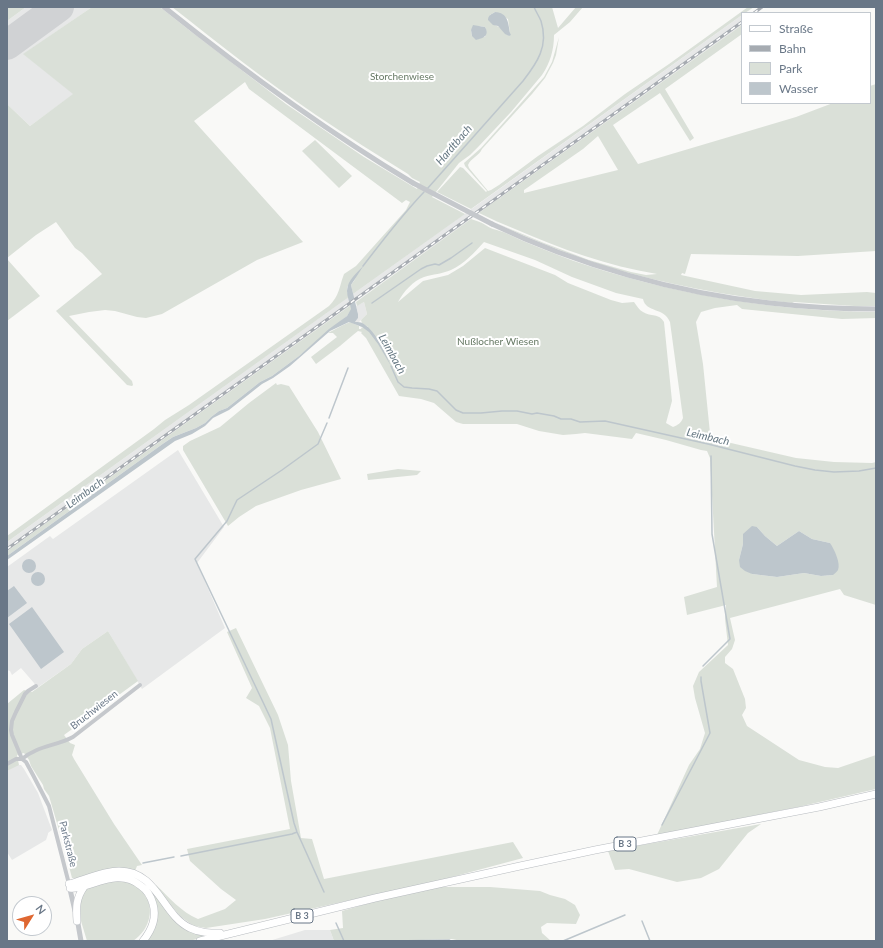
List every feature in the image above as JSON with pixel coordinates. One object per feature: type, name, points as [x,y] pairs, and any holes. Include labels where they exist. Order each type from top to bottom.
[{"type":"main road","name":"B 3","points":[[200,941],[375,898],[520,866],[819,807],[876,794]]},
{"type":"main road","points":[[70,886],[111,872],[129,872],[137,875],[152,887],[184,925],[204,933],[226,934]]},
{"type":"main road","points":[[70,886],[74,888],[84,887],[108,879],[122,878],[134,881],[144,888],[152,900],[155,915],[151,930],[143,941]]},
{"type":"main road","points":[[77,921],[76,905],[80,892],[84,887]]},
{"type":"main road","points":[[212,941],[226,934]]},
{"type":"street","points":[[164,7],[288,102],[366,155],[413,183],[492,224],[524,238],[589,263],[672,286],[769,303],[818,307],[876,309]]},
{"type":"street","name":"Bruchwiesen","points":[[7,764],[16,759],[22,759],[36,749],[73,737],[140,685]]},
{"type":"street","points":[[22,759],[12,736],[12,721],[25,694],[36,686]]},
{"type":"street","name":"Parkstraße","points":[[22,759],[26,762],[34,775],[49,806],[70,886],[81,941]]},
{"type":"shaded area","points":[[26,7],[92,7],[24,54],[74,94],[30,126],[7,104],[7,21]]},
{"type":"shaded area","points":[[741,16],[741,26],[7,551],[7,542]]},
{"type":"shaded area","points":[[364,302],[367,314],[359,322],[355,322],[358,318],[356,306]]},
{"type":"shaded area","points":[[178,450],[224,527],[197,563],[225,628],[142,689],[108,631],[82,649],[71,664],[37,688],[21,668],[12,675],[10,671],[7,670],[7,567],[50,536],[53,539]]},
{"type":"shaded area","points":[[16,765],[21,765],[38,793],[52,830],[48,833],[46,840],[12,860],[7,852],[7,771]]},
{"type":"shaded area","points":[[305,930],[330,930],[334,941],[269,941]]},
{"type":"green space","points":[[7,7],[26,7],[7,21]]},
{"type":"green space","name":"Storchenwiese","points":[[92,7],[160,7],[286,104],[364,157],[417,189],[420,182],[297,102],[172,7],[552,7],[558,28],[576,7],[583,7],[570,22],[554,35],[551,56],[542,75],[511,112],[479,146],[459,163],[432,197],[465,214],[353,294],[351,285],[356,278],[347,287],[349,297],[7,542],[7,536],[165,420],[189,405],[329,306],[337,294],[344,274],[356,266],[406,210],[410,202],[406,200],[402,203],[249,89],[245,82],[194,121],[303,242],[257,260],[162,314],[146,318],[105,310],[69,316],[132,381],[132,386],[127,385],[56,311],[102,274],[82,253],[75,248],[56,222],[36,235],[7,258],[7,104],[30,126],[73,94],[23,54]],"holes":[[[495,12],[508,19],[509,36],[490,21],[490,15]],[[480,26],[486,28],[485,37],[472,36],[471,30]]]},
{"type":"green space","points":[[748,7],[754,7],[746,12],[741,12]]},
{"type":"green space","points":[[741,12],[741,16],[471,209],[437,192],[460,167],[463,168],[486,192],[487,191],[464,163],[481,148],[544,77],[552,62],[559,37],[556,55],[545,78],[468,165],[488,191],[499,185]]},
{"type":"green space","points":[[741,26],[741,35],[665,89],[694,138],[690,141],[660,93],[613,125],[638,164],[796,117],[830,104],[871,104],[871,86],[876,84],[876,251],[798,256],[691,254],[685,274],[682,273],[681,275],[755,291],[801,295],[867,292],[876,293],[876,306],[792,303],[768,300],[672,284],[624,272],[561,251],[496,223],[589,260],[631,272],[646,275],[657,274],[603,262],[567,250],[479,213],[499,198],[500,199]],"holes":[[[598,136],[618,170],[524,193],[524,190],[583,149]]]},
{"type":"green space","points":[[315,140],[352,176],[339,188],[302,151]]},
{"type":"green space","name":"Nußlocher Wiesen","points":[[471,219],[492,229],[572,260],[624,277],[659,286],[731,300],[767,305],[803,309],[876,312],[876,318],[842,319],[742,309],[737,305],[715,308],[701,312],[696,322],[703,364],[710,433],[731,443],[796,458],[834,462],[876,462],[876,605],[844,595],[840,589],[730,618],[735,640],[732,649],[725,657],[725,663],[733,669],[745,699],[746,708],[742,715],[747,726],[799,760],[825,767],[838,768],[876,755],[876,789],[798,807],[657,835],[689,765],[700,749],[705,733],[693,686],[699,672],[728,645],[725,619],[726,605],[687,615],[684,597],[717,587],[710,458],[707,451],[636,433],[632,439],[585,433],[563,435],[539,431],[517,424],[463,424],[456,422],[434,403],[421,399],[399,396],[366,338],[361,333],[362,332],[358,331],[316,364],[311,357],[337,337],[333,333],[328,333],[350,322],[359,326],[359,329],[362,327],[368,327],[362,323],[361,320],[367,314],[364,302],[357,306],[356,302]],"holes":[[[484,242],[535,260],[572,277],[616,293],[643,299],[648,306],[664,314],[670,322],[683,418],[680,423],[673,427],[666,423],[672,401],[664,322],[660,317],[642,311],[634,302],[622,303],[611,300],[568,283],[555,275],[485,248],[463,266],[448,275],[423,281],[398,302],[406,290],[416,281],[424,277],[451,270],[469,258]],[[757,527],[777,546],[799,531],[812,539],[830,543],[833,575],[821,576],[804,573],[777,577],[752,574],[739,560],[743,544]]]},
{"type":"green space","points":[[7,259],[40,296],[7,321]]},
{"type":"green space","points":[[351,305],[351,310],[347,316],[299,356],[272,376],[260,382],[227,408],[219,411],[205,423],[173,437],[164,443],[7,556],[7,551]]},
{"type":"green space","points":[[276,383],[277,385],[281,384],[289,386],[318,432],[341,479],[301,490],[256,506],[228,526],[183,450],[183,446],[190,441],[220,427]]},
{"type":"green space","points":[[398,469],[421,471],[417,475],[368,480],[367,474]]},
{"type":"green space","points":[[236,628],[278,715],[288,745],[291,781],[301,838],[312,839],[324,879],[513,842],[523,858],[437,881],[265,919],[206,928],[194,926],[181,917],[157,890],[156,885],[181,908],[198,919],[225,909],[236,900],[221,889],[190,861],[187,849],[290,829],[270,728],[259,706],[246,698],[252,688],[227,632]]},
{"type":"green space","points":[[108,631],[138,681],[64,735],[70,743],[75,745],[72,755],[74,759],[114,824],[142,865],[137,866],[135,871],[79,879],[72,878],[49,796],[24,753],[17,755],[19,765],[7,771],[7,704],[24,690],[32,692],[71,664],[82,649]]},
{"type":"green space","points":[[761,824],[748,833],[719,869],[701,878],[677,882],[629,869],[615,870],[608,851]]},
{"type":"green space","points":[[122,880],[139,888],[146,896],[150,910],[144,931],[133,941],[87,941],[81,921],[80,898],[87,888],[109,881]]},
{"type":"green space","points":[[441,887],[490,887],[540,891],[565,899],[575,905],[580,915],[576,924],[547,923],[541,927],[542,933],[551,941],[461,941],[452,939],[334,941],[330,930],[343,928],[342,911],[373,902]]},
{"type":"green space","points":[[149,888],[179,923],[209,936],[189,941],[146,941],[154,931],[157,921],[155,899]]},
{"type":"water","points":[[495,12],[505,16],[511,35],[509,36],[505,34],[498,26],[493,25],[488,20],[489,16]]},
{"type":"water","points":[[473,25],[485,27],[487,33],[486,35],[476,40],[472,36],[471,30]]},
{"type":"water","points":[[364,265],[351,285],[358,314],[358,318],[355,322],[361,322],[369,328],[380,344],[391,366],[378,344],[369,332],[362,327],[349,322],[330,331],[290,366],[262,384],[229,410],[213,418],[205,426],[192,434],[175,441],[7,560],[7,556],[164,443],[173,437],[205,423],[219,411],[227,408],[260,382],[272,376],[299,356],[329,329],[347,316],[351,309],[347,296],[347,287],[353,276]]},
{"type":"water","points":[[752,526],[757,527],[777,546],[799,531],[812,539],[830,543],[838,560],[839,567],[837,572],[833,575],[821,576],[804,573],[777,577],[752,574],[745,571],[740,567],[739,560],[743,544],[743,534]]},
{"type":"water","points":[[29,559],[34,561],[36,566],[34,571],[29,573],[24,571],[22,566],[24,561]]},
{"type":"water","points":[[38,572],[43,574],[45,579],[43,584],[38,586],[33,584],[31,579],[33,574]]},
{"type":"water","points":[[14,586],[27,603],[7,618],[7,591]]},
{"type":"water","points":[[32,607],[64,652],[41,669],[9,624]]},
{"type":"waterway","name":"Hardtbach","points":[[427,189],[533,68],[543,46],[544,38],[541,21],[534,7]]},
{"type":"waterway","name":"Hardtbach","points":[[363,266],[385,237],[424,192]]},
{"type":"waterway","name":"Leimbach","points":[[372,303],[421,269],[435,264],[439,265],[472,243]]},
{"type":"waterway","name":"Leimbach","points":[[391,366],[398,382],[404,387],[437,391],[456,410],[463,413],[517,411],[532,414],[537,413],[580,422],[605,421],[815,470],[834,472],[859,471],[876,468]]},
{"type":"waterway","points":[[329,418],[348,368]]},
{"type":"waterway","points":[[324,892],[294,823],[271,719],[195,559],[227,521],[237,500],[318,444],[327,423]]},
{"type":"waterway","points":[[703,666],[730,639],[712,534],[711,456]]},
{"type":"waterway","points":[[662,825],[710,733],[701,677]]},
{"type":"waterway","points":[[181,856],[297,832]]},
{"type":"waterway","points":[[143,863],[174,857]]},
{"type":"waterway","points":[[563,941],[625,915]]},
{"type":"waterway","points":[[642,921],[650,941]]},
{"type":"waterway","points":[[336,923],[344,941]]},
{"type":"waterway","points":[[393,941],[451,941]]},
{"type":"runway","points":[[7,45],[59,7]]},
{"type":"railway","points":[[755,12],[762,7]]},
{"type":"railway","points":[[7,549],[741,23]]}]
